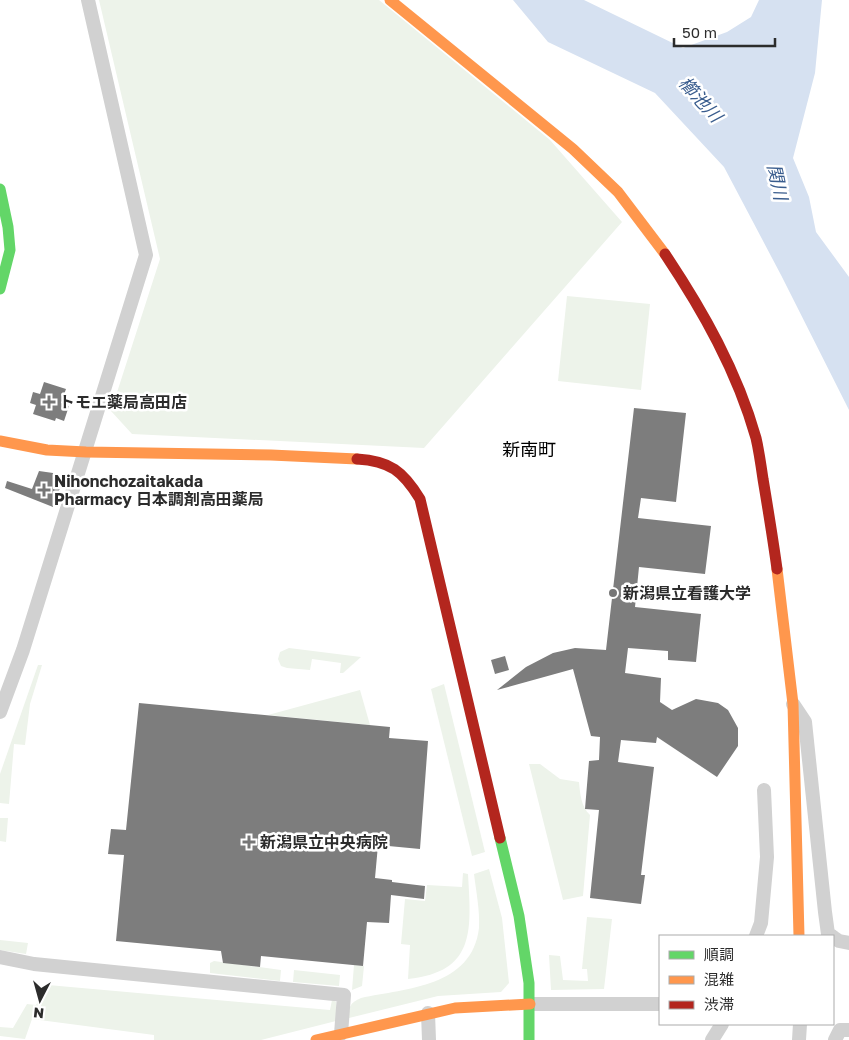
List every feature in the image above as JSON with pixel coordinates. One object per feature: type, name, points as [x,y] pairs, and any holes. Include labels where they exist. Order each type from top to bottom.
[{"type":"street","points":[[0,712],[23,650],[146,255],[88,0]]},
{"type":"street","points":[[390,0],[573,150],[618,192],[657,241],[689,290],[722,350],[742,396],[756,439],[772,532],[793,704],[799,935]]},
{"type":"street","points":[[0,189],[8,227],[10,250],[0,290]]},
{"type":"street","points":[[0,441],[47,450],[86,452],[271,455],[375,460],[394,469],[409,481],[420,499],[517,906],[530,1004],[529,1040]]},
{"type":"street","points":[[793,704],[805,722],[825,912],[828,934],[830,935]]},
{"type":"street","points":[[756,935],[761,923],[767,857],[764,790]]},
{"type":"street","points":[[834,937],[839,941],[849,943]]},
{"type":"street","points":[[0,957],[34,964],[344,995],[341,1034]]},
{"type":"street","points":[[316,1040],[341,1034],[369,1034],[428,1012],[455,1008],[530,1004],[659,1004]]},
{"type":"street","points":[[428,1012],[429,1040]]},
{"type":"street","points":[[712,1040],[721,1025]]},
{"type":"street","points":[[800,1025],[800,1040]]},
{"type":"street","points":[[835,1040],[840,1030],[849,1030]]},
{"type":"shaded area","points":[[99,0],[379,0],[550,140],[622,222],[424,448],[132,434],[111,411],[160,259]]},
{"type":"shaded area","points":[[567,296],[650,304],[641,390],[558,381]]},
{"type":"shaded area","points":[[289,648],[361,657],[343,673],[340,673],[341,663],[312,659],[310,670],[287,668],[281,666],[278,659],[280,652]]},
{"type":"shaded area","points":[[38,665],[42,665],[30,704],[25,745],[14,744],[9,804],[0,803],[0,774]]},
{"type":"shaded area","points":[[444,684],[485,852],[472,856],[431,689]]},
{"type":"shaded area","points":[[360,690],[370,725],[268,715]]},
{"type":"shaded area","points":[[529,764],[540,764],[560,779],[579,782],[583,804],[590,815],[583,896],[563,900]]},
{"type":"shaded area","points":[[0,818],[8,818],[6,842],[0,841]]},
{"type":"shaded area","points":[[489,869],[502,918],[509,983],[501,992],[438,996],[349,1018],[351,1005],[361,998],[417,987],[435,981],[451,973],[464,962],[474,948],[479,928],[474,874]]},
{"type":"shaded area","points":[[463,873],[468,874],[470,912],[469,929],[465,944],[458,957],[447,967],[431,975],[408,979],[410,945],[401,944],[405,899],[425,901],[427,885],[462,887]]},
{"type":"shaded area","points":[[587,917],[612,919],[604,989],[551,990],[549,955],[560,956],[563,980],[588,981],[587,969],[582,969]]},
{"type":"shaded area","points":[[0,940],[28,943],[26,954],[0,950]]},
{"type":"shaded area","points":[[214,961],[281,970],[280,981],[210,973],[210,963]]},
{"type":"shaded area","points":[[354,965],[364,966],[362,986],[352,990]]},
{"type":"shaded area","points":[[294,970],[340,975],[339,986],[293,982]]},
{"type":"shaded area","points":[[48,985],[330,1010],[332,1000],[336,1002],[336,1021],[261,1040],[154,1040],[154,1035],[32,1019],[25,1039],[0,1036],[0,1027],[13,1028],[27,1004],[36,1005]]},
{"type":"water","points":[[513,0],[584,0],[683,48],[727,32],[751,17],[759,0],[822,0],[815,73],[793,158],[809,197],[816,232],[849,277],[849,410],[724,167],[655,93],[548,42]]},
{"type":"building","points":[[44,382],[66,389],[61,403],[69,406],[64,421],[56,418],[55,421],[33,414],[36,405],[30,403],[33,392],[40,394]]},
{"type":"building","points":[[634,408],[686,413],[676,502],[641,498],[638,518],[711,526],[705,574],[639,567],[635,607],[701,614],[696,662],[668,660],[668,651],[628,648],[625,673],[661,678],[660,702],[672,710],[696,699],[718,703],[728,710],[738,728],[738,746],[717,777],[657,737],[656,743],[621,740],[618,762],[654,767],[641,875],[645,875],[641,904],[590,898],[599,810],[585,809],[589,761],[599,760],[600,737],[591,736],[573,669],[497,690],[526,667],[553,653],[575,648],[606,650]]},
{"type":"building","points":[[39,471],[53,473],[61,485],[53,507],[5,488],[7,481],[32,489]]},
{"type":"building","points":[[505,656],[509,670],[495,674],[491,660]]},
{"type":"building","points":[[139,703],[390,727],[389,738],[428,741],[420,849],[378,845],[375,878],[425,886],[424,899],[391,895],[389,923],[367,922],[363,966],[261,956],[260,967],[223,963],[221,951],[116,941],[124,855],[108,854],[111,829],[126,830]]},
{"type":"traffic: fast","points":[[0,189],[8,227],[10,250],[0,289]]},
{"type":"traffic: fast","points":[[500,838],[519,916],[529,983],[529,1040]]},
{"type":"traffic: slow","points":[[390,0],[573,149],[618,192],[665,254]]},
{"type":"traffic: slow","points":[[0,441],[47,450],[86,452],[271,455],[357,459]]},
{"type":"traffic: slow","points":[[777,569],[793,704],[799,935]]},
{"type":"traffic: slow","points":[[316,1040],[455,1008],[530,1004]]},
{"type":"traffic: jam","points":[[665,254],[693,297],[718,342],[748,413],[758,448],[777,569]]},
{"type":"traffic: jam","points":[[357,459],[378,462],[394,469],[408,481],[420,499],[500,838]]},
{"type":"place","name":"トモエ薬局高田店","points":[[49,402]]},
{"type":"place","name":"Nihonchozaitakada Pharmacy 日本調剤高田薬局","points":[[44,490]]},
{"type":"place","name":"新潟県立看護大学","points":[[613,593]]},
{"type":"place","name":"新潟県立中央病院","points":[[249,842]]},
{"type":"district","name":"新南町","points":[[529,449]]},
{"type":"water label","name":"櫛池川","points":[[701,99]]},
{"type":"water label","name":"関川","points":[[778,182]]}]
